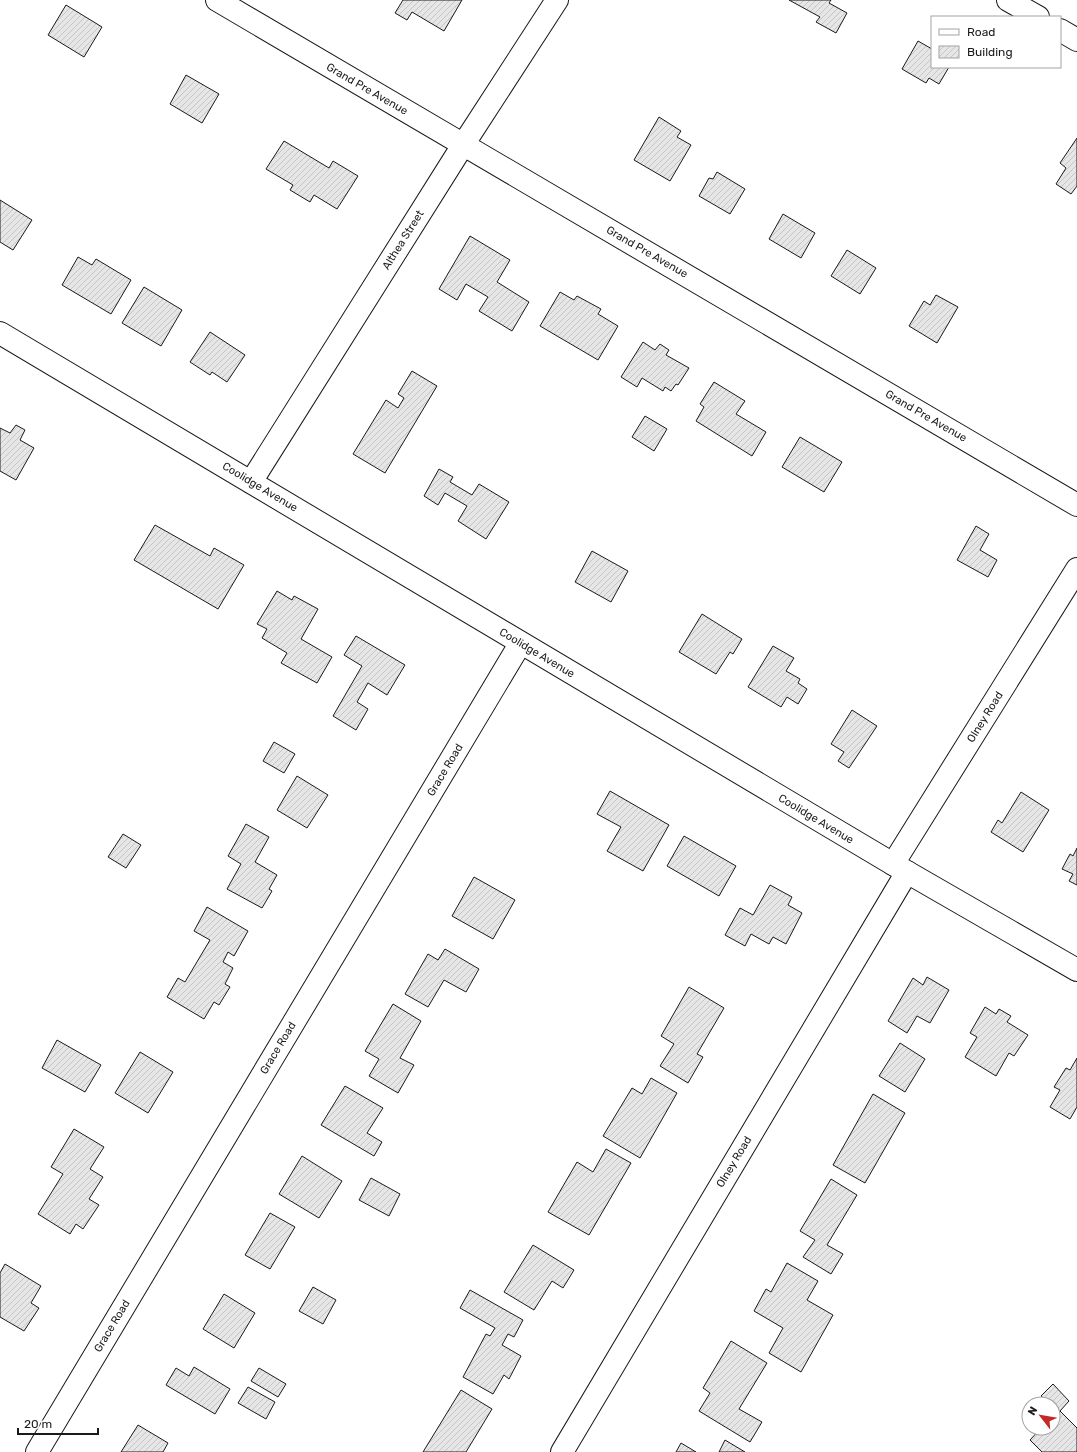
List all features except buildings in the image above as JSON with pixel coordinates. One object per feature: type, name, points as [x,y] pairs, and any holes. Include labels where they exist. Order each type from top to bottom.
[{"type":"street","name":"Grand Pre Avenue","points":[[217,0],[1077,505]]},
{"type":"street","name":"Althea Street","points":[[251,482],[463,145],[557,0]]},
{"type":"street","points":[[1008,0],[1036,16]]},
{"type":"street","points":[[1061,31],[1077,40]]},
{"type":"street","name":"Coolidge Avenue","points":[[0,333],[520,644],[900,868],[1077,970]]},
{"type":"street","name":"Olney Road","points":[[562,1452],[900,868],[1077,569]]},
{"type":"street","name":"Grace Road","points":[[37,1452],[520,644]]}]
